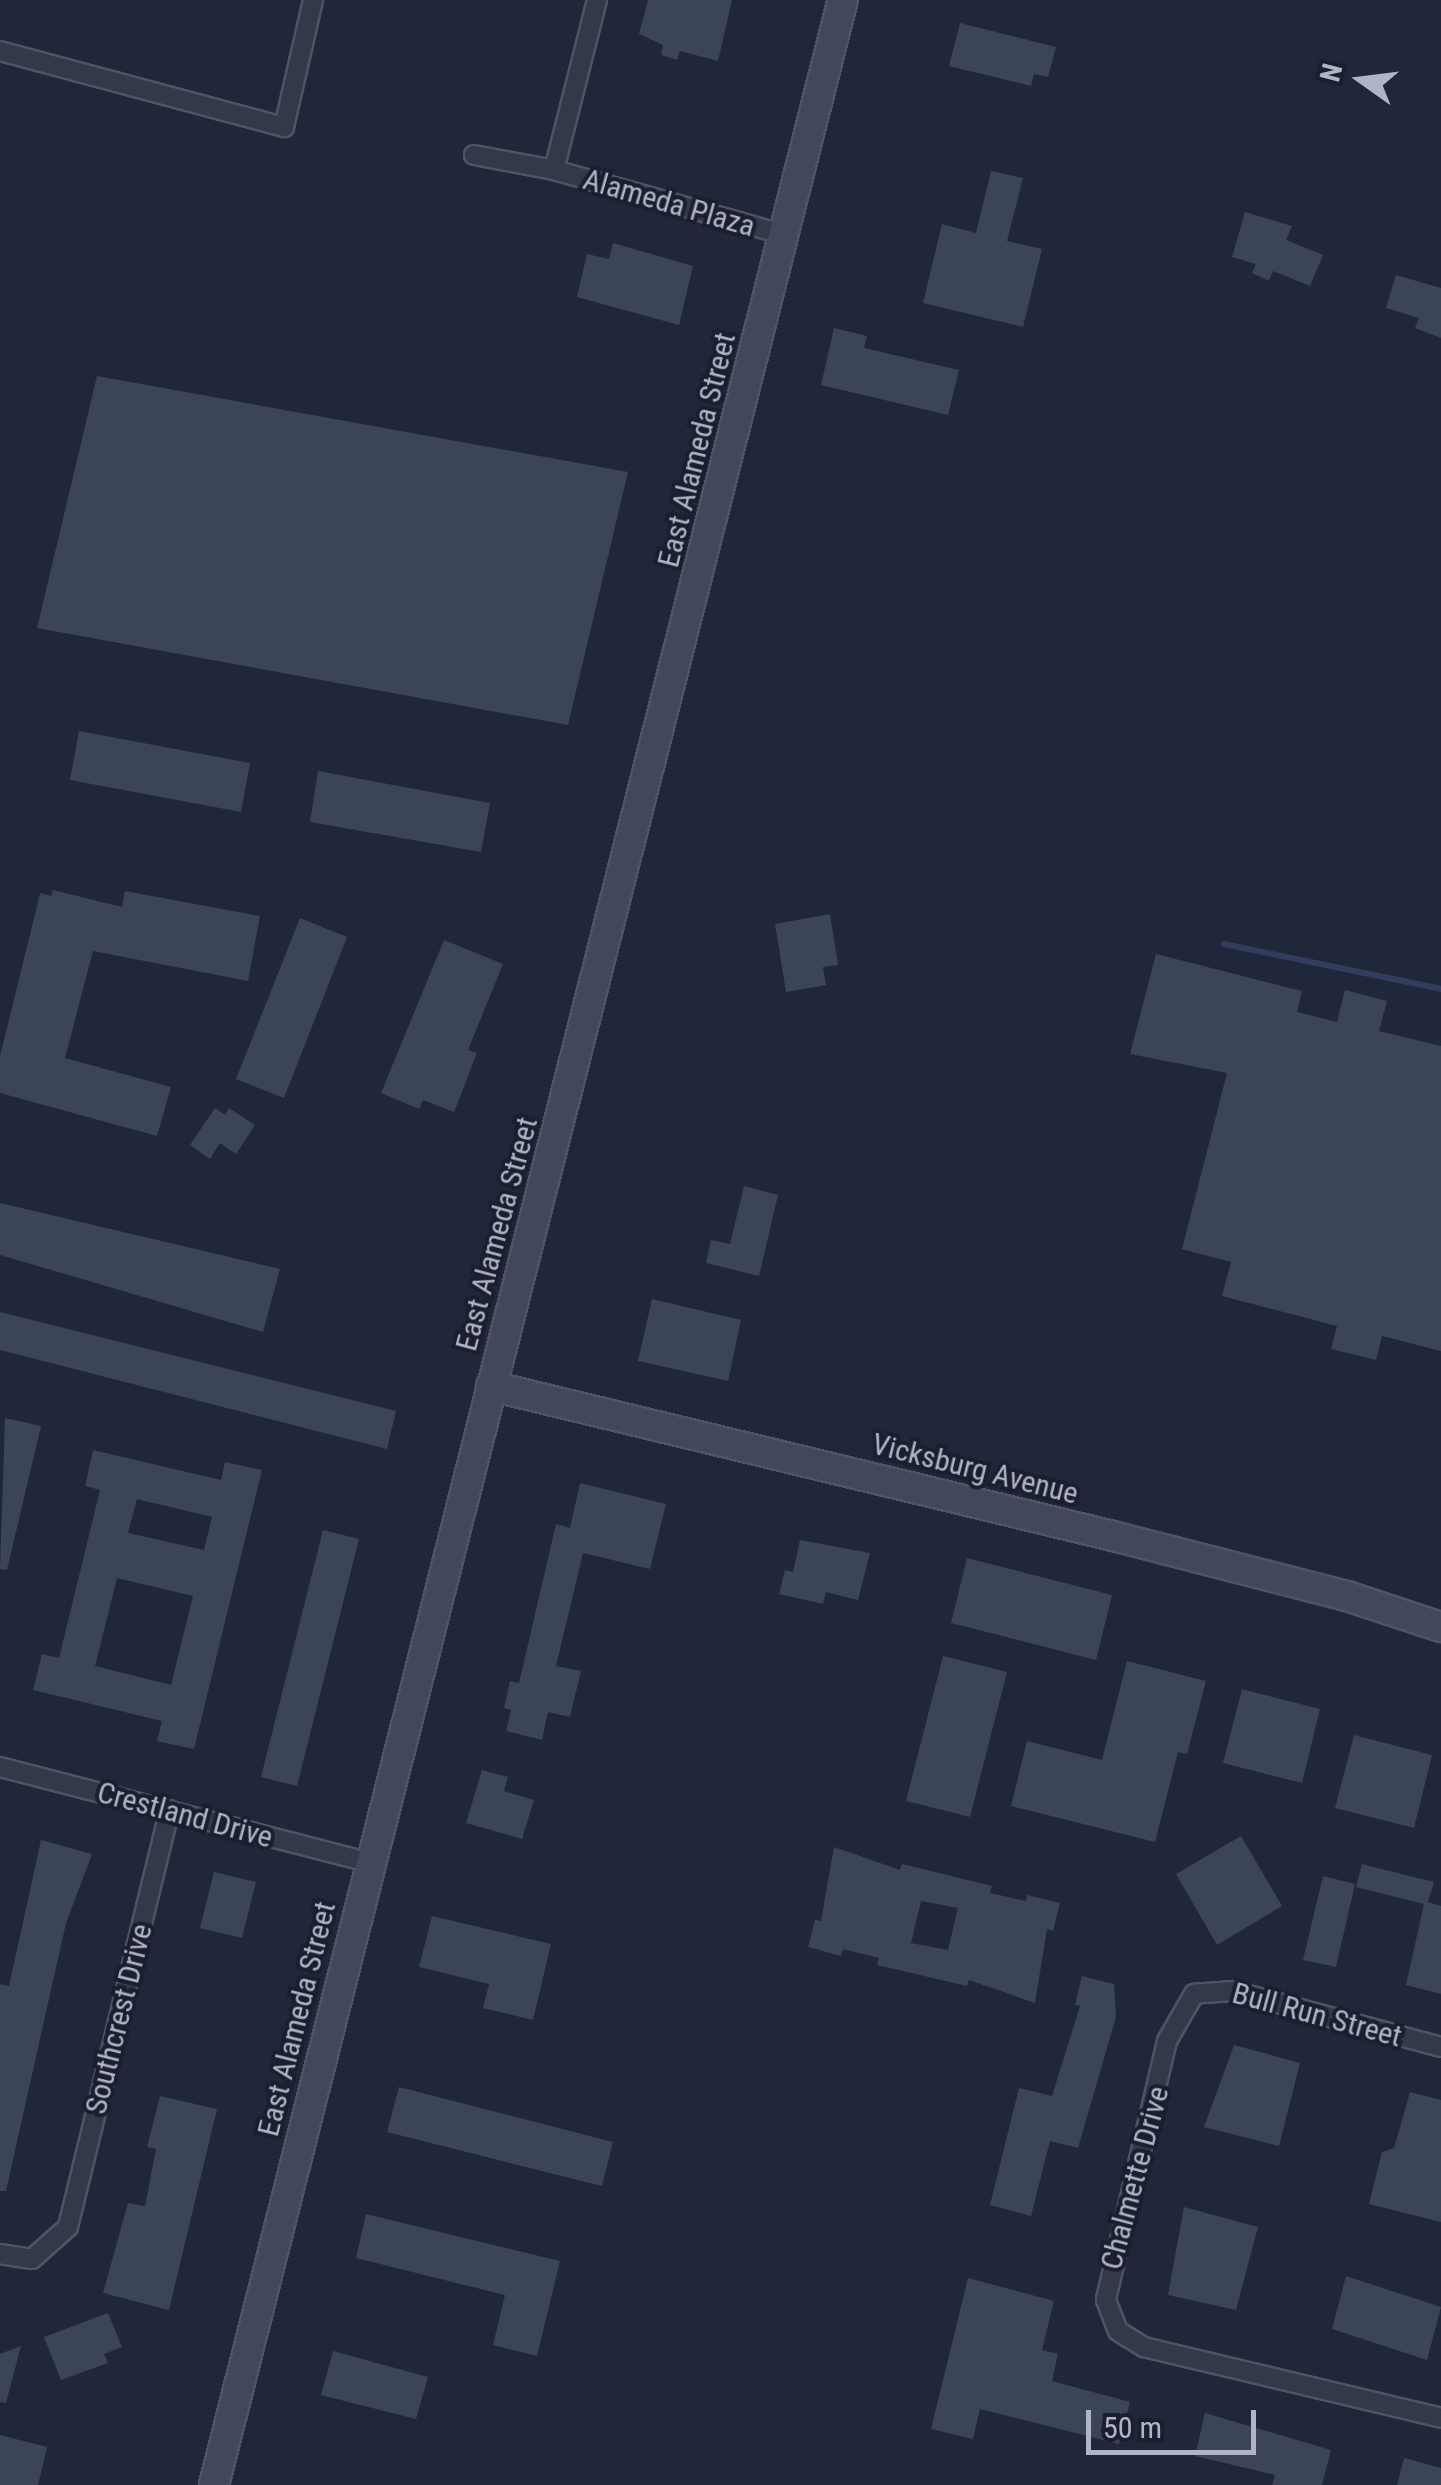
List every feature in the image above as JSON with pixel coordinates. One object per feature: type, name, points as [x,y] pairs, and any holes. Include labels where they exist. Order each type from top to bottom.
[{"type":"street","points":[[0,50],[284,127],[313,0]]},
{"type":"street","name":"Alameda Plaza","points":[[554,170],[597,0]]},
{"type":"street","name":"East Alameda Street","points":[[214,2485],[843,0]]},
{"type":"street","name":"Alameda Plaza","points":[[474,156],[554,170],[785,235]]},
{"type":"street","name":"Vicksburg Avenue","points":[[492,1386],[1124,1539],[1441,1628]]},
{"type":"street","name":"Crestland Drive","points":[[0,1767],[370,1863]]},
{"type":"street","name":"Southcrest Drive","points":[[0,2254],[32,2259],[68,2227],[170,1810]]},
{"type":"street","name":"Bull Run Street","points":[[1194,1994],[1234,1991],[1441,2047]]},
{"type":"street","name":"Chalmette Drive","points":[[1194,1994],[1167,2042],[1107,2288],[1112,2324],[1144,2347],[1441,2418]]},
{"type":"building","points":[[648,0],[732,0],[718,61],[680,51],[677,60],[661,55],[663,45],[639,34]]},
{"type":"building","points":[[960,23],[1056,47],[1048,77],[1034,74],[1031,86],[949,66]]},
{"type":"building","points":[[991,171],[1023,178],[1007,241],[1042,249],[1023,327],[923,303],[942,224],[976,233]]},
{"type":"building","points":[[1245,212],[1292,226],[1286,240],[1323,255],[1310,286],[1273,271],[1269,281],[1252,273],[1256,264],[1232,257]]},
{"type":"building","points":[[613,243],[693,266],[679,325],[577,297],[587,254],[609,259]]},
{"type":"building","points":[[1396,275],[1441,288],[1441,338],[1415,328],[1419,318],[1386,308]]},
{"type":"building","points":[[834,328],[867,336],[864,348],[959,370],[948,415],[821,385]]},
{"type":"building","points":[[97,376],[628,472],[568,725],[37,628]]},
{"type":"building","points":[[79,731],[250,763],[241,812],[70,780]]},
{"type":"building","points":[[318,771],[490,803],[481,852],[310,822]]},
{"type":"building","points":[[53,890],[122,907],[125,891],[260,916],[248,981],[93,951],[65,1058],[171,1087],[157,1136],[0,1093],[0,1056],[40,893],[51,896]]},
{"type":"building","points":[[830,914],[838,965],[823,967],[826,985],[786,992],[775,924]]},
{"type":"building","points":[[300,918],[347,937],[284,1098],[236,1079]]},
{"type":"building","points":[[444,940],[503,964],[468,1050],[477,1053],[454,1112],[423,1100],[419,1109],[381,1093]]},
{"type":"building","points":[[1156,954],[1302,991],[1297,1012],[1337,1022],[1345,990],[1387,1001],[1379,1031],[1441,1046],[1441,1351],[1382,1336],[1376,1360],[1331,1349],[1337,1326],[1222,1296],[1231,1262],[1182,1249],[1227,1073],[1130,1054]]},
{"type":"building","points":[[215,1108],[225,1115],[229,1108],[255,1125],[236,1154],[220,1143],[210,1159],[190,1145]]},
{"type":"building","points":[[744,1186],[778,1195],[759,1276],[706,1263],[711,1240],[730,1244]]},
{"type":"building","points":[[0,1203],[280,1269],[263,1332],[0,1255]]},
{"type":"building","points":[[652,1299],[741,1320],[728,1381],[638,1361]]},
{"type":"building","points":[[0,1312],[396,1411],[387,1449],[0,1350]]},
{"type":"building","points":[[5,1418],[41,1426],[7,1570],[0,1569]]},
{"type":"building","points":[[93,1450],[221,1480],[225,1462],[262,1470],[194,1749],[157,1741],[162,1721],[33,1690],[42,1654],[59,1658],[100,1490],[85,1486]],"holes":[[[137,1499],[212,1517],[204,1550],[128,1533]],[[117,1578],[193,1596],[171,1685],[95,1666]]]},
{"type":"building","points":[[580,1483],[666,1504],[650,1569],[583,1553],[556,1666],[581,1671],[570,1717],[548,1712],[542,1740],[506,1731],[511,1710],[504,1708],[510,1681],[519,1683],[556,1524],[570,1528]]},
{"type":"building","points":[[323,1530],[359,1539],[297,1786],[261,1777]]},
{"type":"building","points":[[800,1540],[870,1553],[858,1600],[826,1592],[823,1604],[779,1594],[785,1570],[793,1572]]},
{"type":"building","points":[[967,1558],[1112,1595],[1096,1660],[951,1623]]},
{"type":"building","points":[[943,1656],[1007,1672],[970,1817],[906,1801]]},
{"type":"building","points":[[1127,1661],[1206,1681],[1187,1754],[1178,1752],[1155,1842],[1011,1806],[1027,1741],[1102,1760]]},
{"type":"building","points":[[1242,1689],[1320,1709],[1302,1783],[1223,1763]]},
{"type":"building","points":[[1354,1735],[1432,1755],[1414,1828],[1335,1808]]},
{"type":"building","points":[[482,1770],[508,1777],[504,1791],[534,1800],[522,1839],[466,1823]]},
{"type":"building","points":[[1241,1836],[1282,1906],[1217,1945],[1176,1874]]},
{"type":"building","points":[[41,1840],[92,1854],[66,1923],[6,2191],[0,2191],[0,1984],[9,1986]]},
{"type":"building","points":[[834,1847],[900,1870],[902,1864],[992,1886],[990,1893],[1026,1901],[1027,1895],[1060,1903],[1053,1931],[1047,1929],[1035,2003],[969,1980],[967,1986],[877,1965],[879,1958],[843,1949],[841,1956],[808,1947],[815,1920],[821,1921]],"holes":[[[921,1901],[958,1908],[948,1950],[911,1943]]]},
{"type":"building","points":[[1362,1864],[1434,1882],[1428,1902],[1441,1906],[1441,1994],[1406,1985],[1424,1904],[1356,1887]]},
{"type":"building","points":[[214,1872],[256,1882],[242,1938],[200,1928]]},
{"type":"building","points":[[1323,1876],[1355,1884],[1336,1967],[1303,1960]]},
{"type":"building","points":[[432,1916],[551,1944],[533,2020],[483,2008],[489,1984],[419,1967]]},
{"type":"building","points":[[1082,1976],[1114,1984],[1116,2017],[1078,2148],[1050,2141],[1031,2216],[990,2205],[1019,2088],[1052,2096],[1080,2006],[1075,2005]]},
{"type":"building","points":[[1234,2045],[1300,2063],[1279,2146],[1204,2127]]},
{"type":"building","points":[[399,2087],[613,2142],[602,2186],[387,2132]]},
{"type":"building","points":[[1410,2092],[1441,2100],[1441,2222],[1369,2204],[1382,2152],[1394,2148]]},
{"type":"building","points":[[160,2096],[217,2109],[169,2310],[103,2293],[128,2203],[145,2206],[156,2149],[147,2147]]},
{"type":"building","points":[[1184,2207],[1258,2227],[1236,2310],[1168,2295]]},
{"type":"building","points":[[366,2214],[560,2261],[537,2356],[493,2345],[505,2295],[356,2258]]},
{"type":"building","points":[[1346,2276],[1441,2307],[1427,2360],[1332,2329]]},
{"type":"building","points":[[968,2278],[1054,2301],[1042,2350],[1058,2354],[1052,2381],[1130,2402],[1119,2444],[980,2409],[973,2439],[931,2429]]},
{"type":"building","points":[[108,2313],[122,2347],[104,2354],[108,2363],[61,2380],[44,2337]]},
{"type":"building","points":[[21,2346],[6,2403],[0,2402],[0,2354]]},
{"type":"building","points":[[333,2351],[428,2377],[416,2419],[321,2395]]},
{"type":"building","points":[[1205,2413],[1331,2450],[1322,2485],[1272,2485],[1275,2475],[1195,2456]]},
{"type":"building","points":[[0,2435],[47,2447],[38,2485],[0,2485]]},
{"type":"building","points":[[1404,2458],[1441,2468],[1441,2485],[1397,2485]]},
{"type":"waterway","points":[[1224,944],[1441,989]]}]
